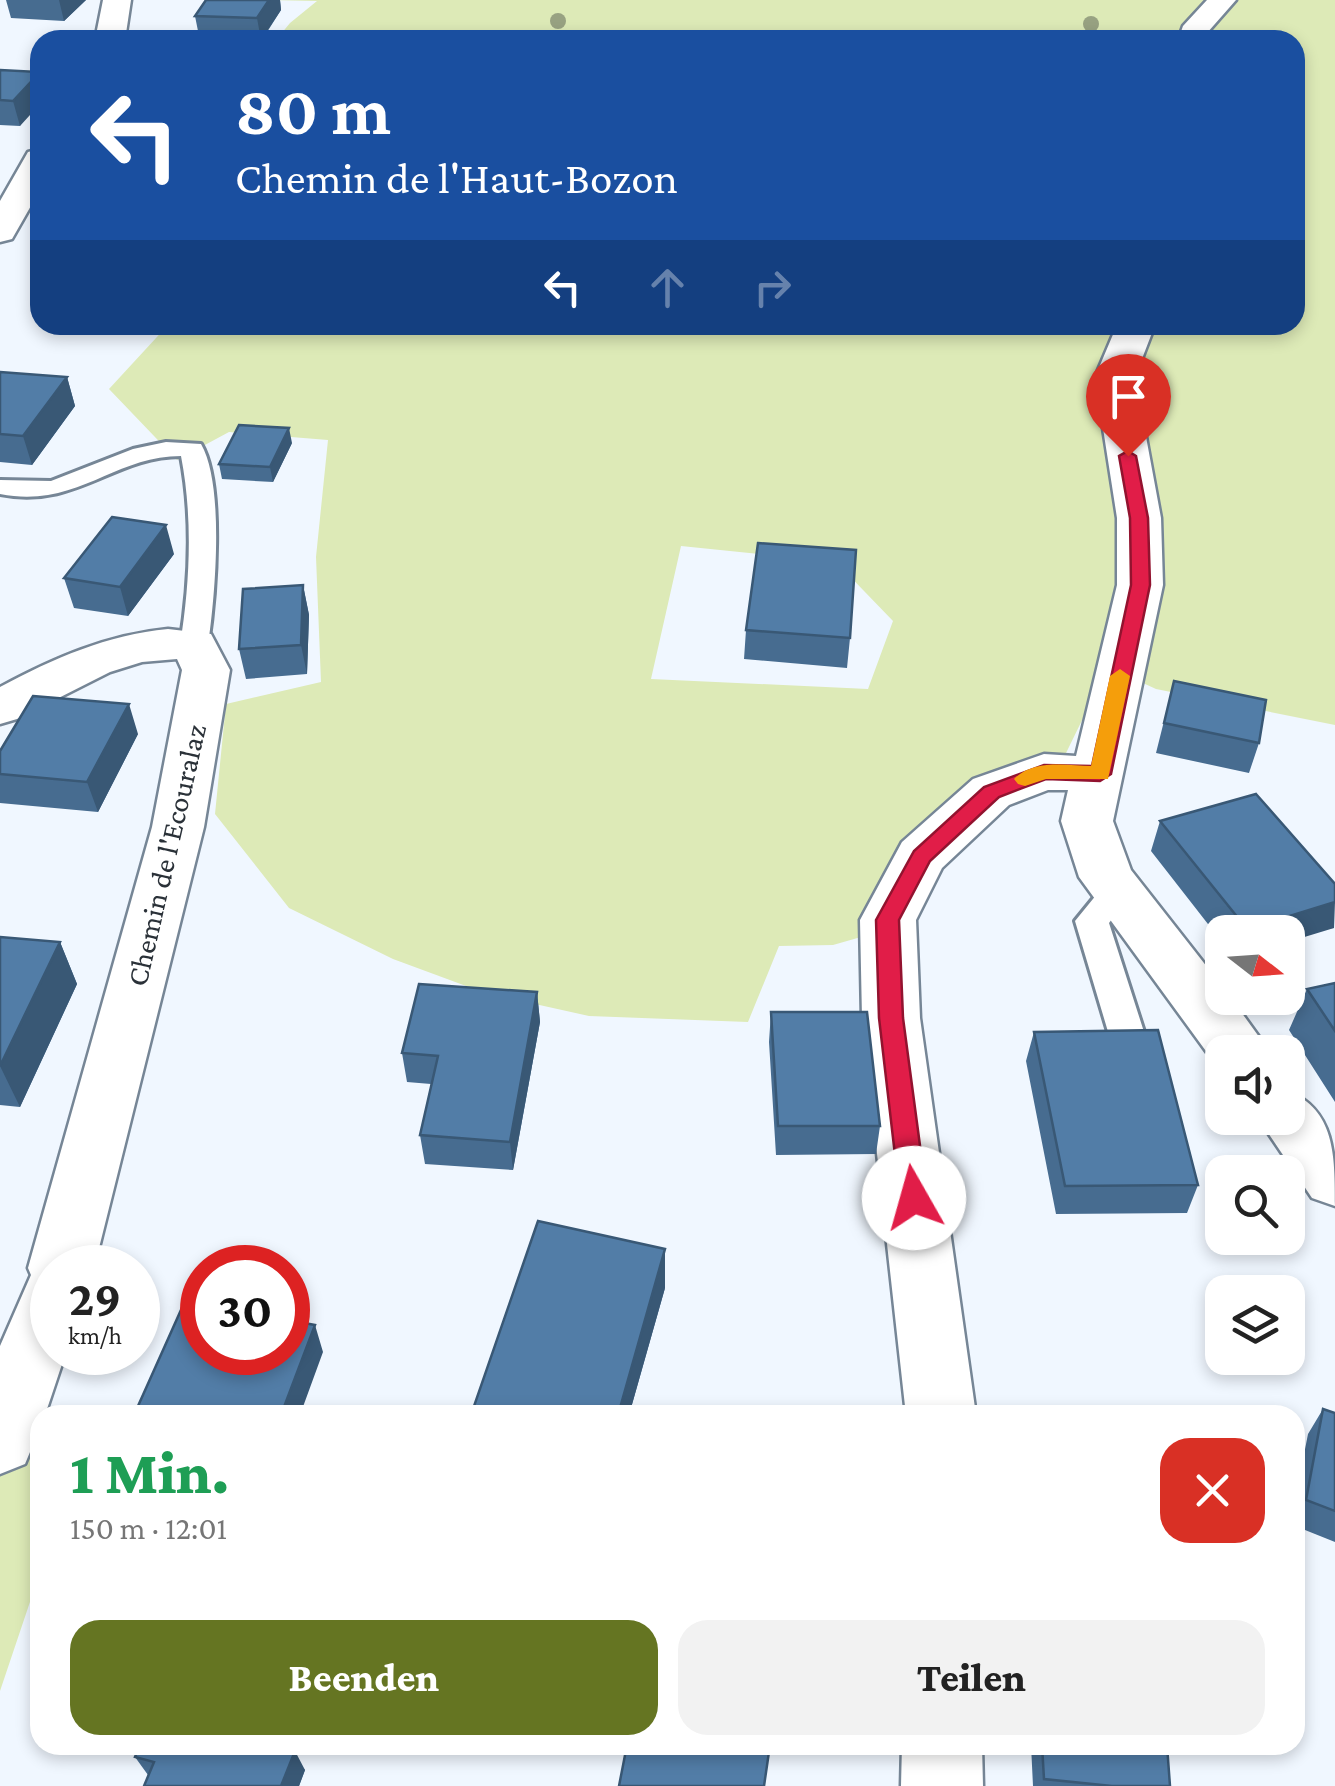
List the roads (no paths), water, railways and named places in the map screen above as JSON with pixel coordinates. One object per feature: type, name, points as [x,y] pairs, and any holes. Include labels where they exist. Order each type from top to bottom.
[{"type":"street","points":[[112,30],[117,0]]},
{"type":"street","points":[[1194,30],[1222,0]]},
{"type":"street","points":[[0,232],[30,177]]},
{"type":"street","points":[[1132,335],[1115,377],[1139,518],[1140,585],[1088,821],[1106,877],[1227,1035]]},
{"type":"street","points":[[0,708],[77,665],[159,641],[194,645]]},
{"type":"street","name":"Chemin de l'Ecouralaz","points":[[67,1245],[178,827],[206,670],[194,645]]},
{"type":"street","points":[[939,1405],[891,1018],[888,920],[922,856],[991,792],[1044,772],[1100,774]]},
{"type":"street","points":[[1302,1135],[1335,1180]]},
{"type":"street","points":[[0,1440],[30,1358]]},
{"type":"street","points":[[942,1755],[942,1786]]},
{"type":"lane","points":[[4,487],[24,492],[57,490],[154,448],[192,450],[199,483],[203,588],[194,645]]},
{"type":"lane","points":[[1117,891],[1092,920],[1127,1034]]}]
